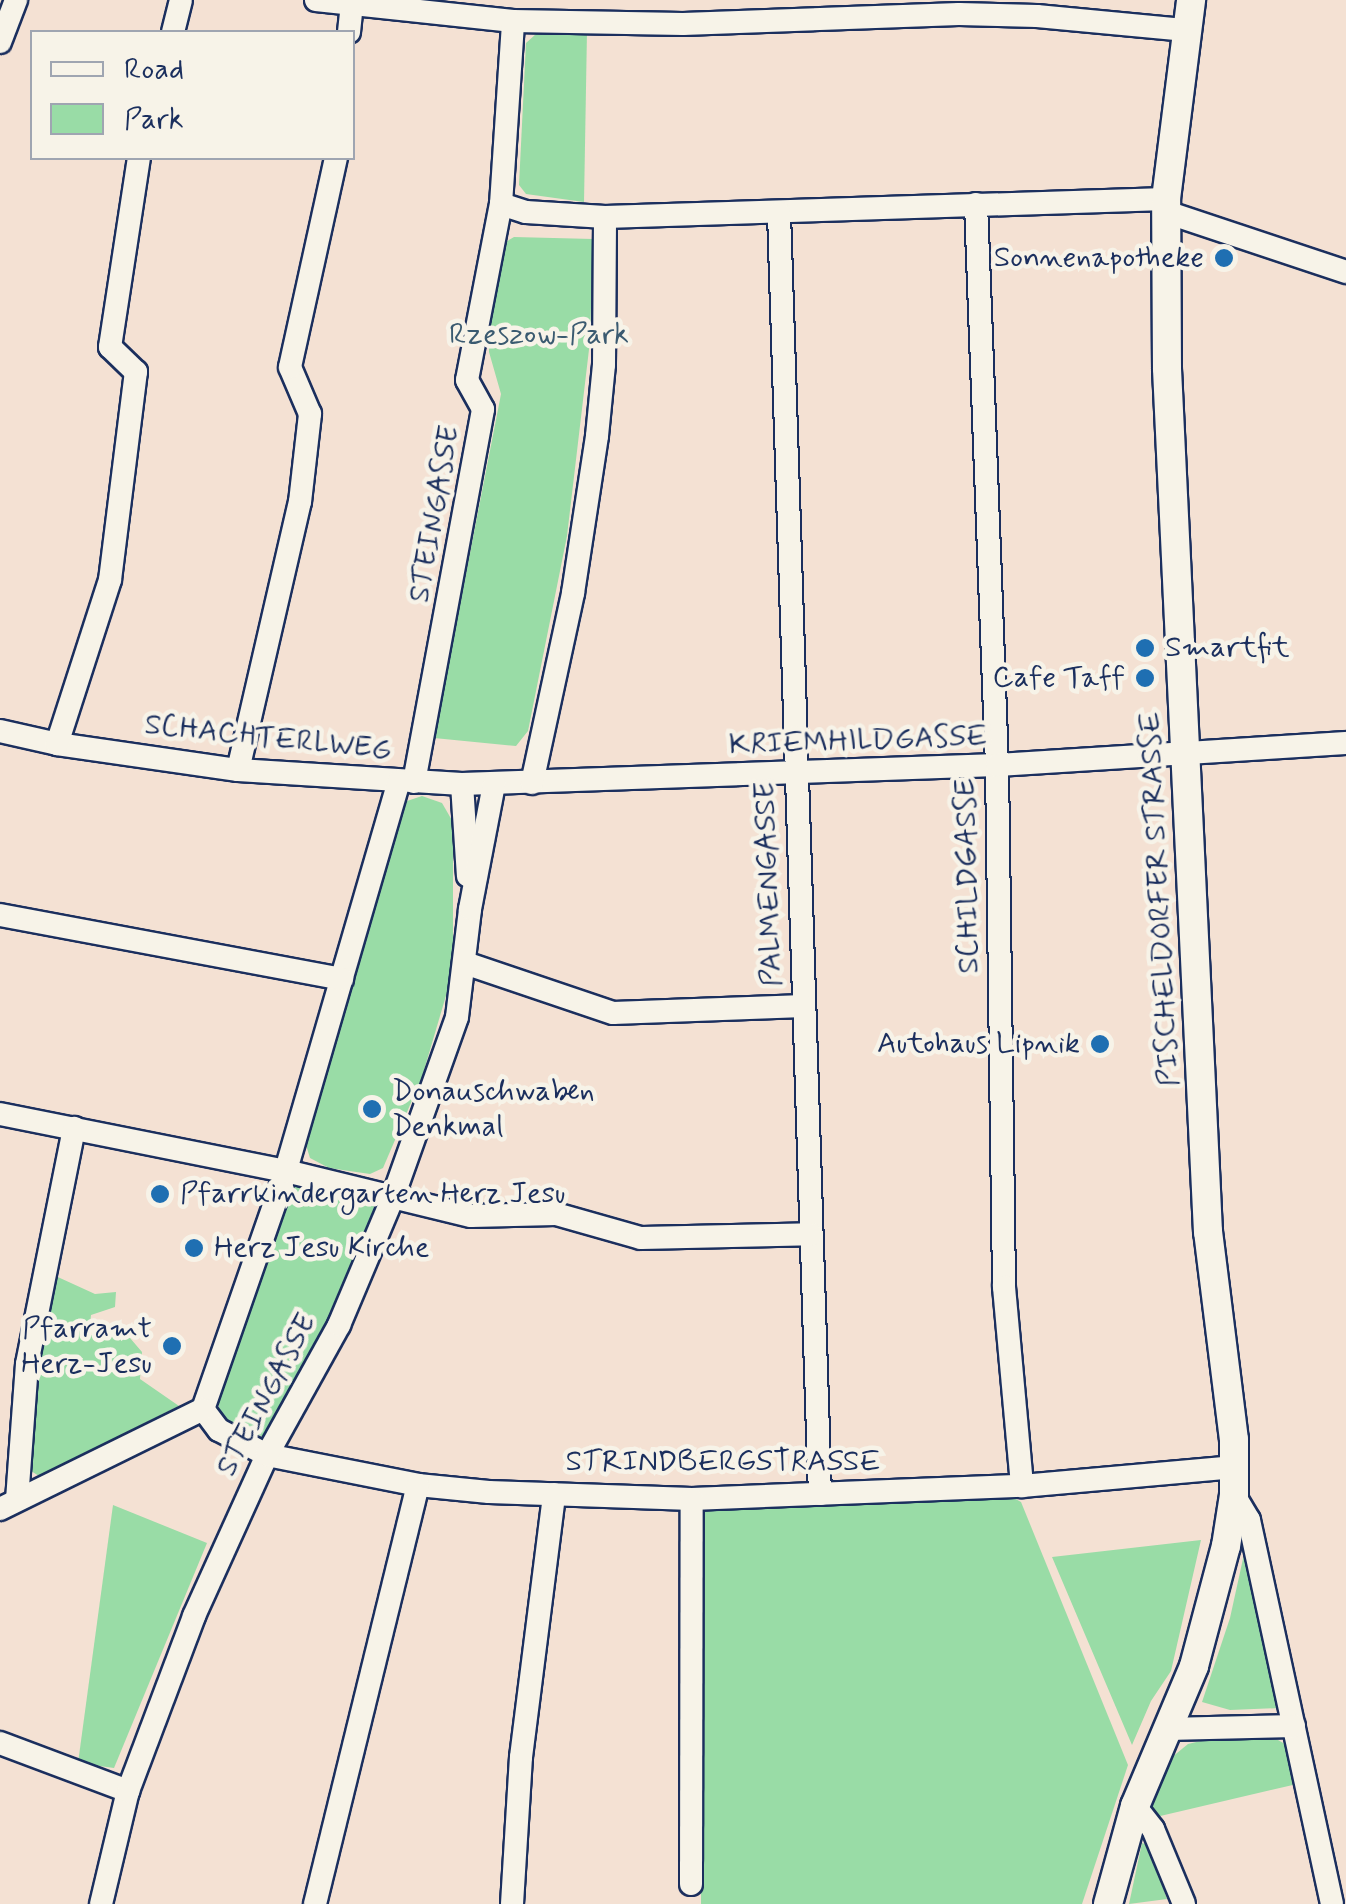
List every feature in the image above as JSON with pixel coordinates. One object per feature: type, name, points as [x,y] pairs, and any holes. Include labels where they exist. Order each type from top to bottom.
[{"type":"main road","name":"PISCHELDORFER STRASSE","points":[[1108,1904],[1135,1806],[1210,1616],[1235,1481],[1208,1232],[1167,368],[1166,205],[1190,0]]},
{"type":"street","points":[[0,42],[16,0]]},
{"type":"street","points":[[173,30],[181,0]]},
{"type":"street","points":[[316,0],[514,21],[544,11],[683,24],[877,14],[979,15],[1186,30]]},
{"type":"street","points":[[349,30],[352,5]]},
{"type":"street","name":"STEINGASSE","points":[[219,1430],[203,1410],[286,1171],[406,782],[483,409],[467,380],[501,204],[514,21]]},
{"type":"street","points":[[57,744],[110,580],[136,372],[110,348],[139,160]]},
{"type":"street","points":[[238,770],[300,502],[310,414],[290,367],[336,160]]},
{"type":"street","points":[[501,204],[526,212],[606,217],[976,204],[1166,205],[1346,272]]},
{"type":"street","name":"SCHILDGASSE","points":[[976,204],[996,765],[1004,1286],[1022,1486]]},
{"type":"street","name":"PALMENGASSE","points":[[779,213],[820,1494]]},
{"type":"street","points":[[532,782],[573,593],[598,436],[606,217]]},
{"type":"street","name":"SCHACHTERLWEG","points":[[0,731],[57,744],[238,770],[406,782],[532,782]]},
{"type":"street","name":"KRIEMHILDGASSE","points":[[532,782],[996,765],[1346,743]]},
{"type":"street","name":"STEINGASSE","points":[[462,784],[470,909]]},
{"type":"street","name":"STEINGASSE","points":[[101,1904],[128,1791],[194,1616],[268,1455],[339,1325],[393,1196],[457,1016],[470,909],[494,784]]},
{"type":"street","points":[[0,915],[342,980]]},
{"type":"street","points":[[465,962],[613,1012],[804,1006]]},
{"type":"street","points":[[0,1114],[286,1171],[471,1216],[556,1214],[641,1238],[811,1234]]},
{"type":"street","points":[[8,1504],[27,1364],[74,1128]]},
{"type":"street","points":[[8,1504],[203,1410]]},
{"type":"street","name":"STRINDBERGSTRASSE","points":[[219,1430],[268,1455],[418,1485],[554,1494],[692,1499],[1235,1481]]},
{"type":"street","name":"PISCHELDORFER STRASSE","points":[[1235,1481],[1249,1520],[1332,1904]]},
{"type":"street","points":[[315,1904],[418,1485]]},
{"type":"street","points":[[512,1904],[521,1757],[554,1494]]},
{"type":"street","points":[[691,1884],[692,1499]]},
{"type":"street","points":[[1168,1729],[1294,1726]]},
{"type":"street","points":[[0,1744],[128,1791]]},
{"type":"street","points":[[1135,1806],[1153,1829],[1184,1904]]},
{"type":"green space","points":[[587,31],[584,202],[526,194],[519,185],[526,43],[536,34]]},
{"type":"green space","name":"Rzeszow-Park","points":[[514,237],[593,239],[590,341],[567,536],[528,731],[516,746],[434,738],[501,394],[489,352],[489,324],[504,243]]},
{"type":"green space","points":[[422,796],[442,803],[453,822],[453,972],[422,1077],[383,1168],[370,1174],[329,1168],[310,1158],[306,1145],[404,802]]},
{"type":"green space","points":[[293,1183],[379,1203],[342,1295],[267,1438],[227,1424],[219,1410],[218,1391]]},
{"type":"green space","points":[[49,1273],[95,1294],[116,1292],[115,1307],[91,1315],[89,1335],[130,1338],[142,1352],[140,1379],[179,1406],[39,1476],[23,1466]]},
{"type":"green space","points":[[1014,1498],[1021,1502],[1128,1765],[1082,1904],[701,1904],[701,1508]]},
{"type":"green space","points":[[113,1505],[207,1543],[114,1768],[78,1763]]},
{"type":"green space","points":[[1201,1540],[1171,1671],[1151,1701],[1132,1745],[1052,1557]]},
{"type":"green space","points":[[1246,1545],[1280,1708],[1230,1710],[1202,1702],[1230,1618]]},
{"type":"green space","points":[[1209,1739],[1278,1740],[1290,1747],[1297,1784],[1156,1817],[1151,1809],[1171,1758],[1188,1744]]},
{"type":"green space","points":[[1142,1843],[1148,1845],[1167,1899],[1129,1904]]},
{"type":"place","name":"Sonnenapotheke","points":[[1224,258]]},
{"type":"place","name":"Smartfit","points":[[1145,648]]},
{"type":"place","name":"Cafe Taff","points":[[1145,678]]},
{"type":"place","name":"Autohaus Lipnik","points":[[1100,1044]]},
{"type":"place","name":"Donauschwaben Denkmal","points":[[372,1109]]},
{"type":"place","name":"Pfarrkindergarten Herz Jesu","points":[[160,1194]]},
{"type":"place","name":"Herz Jesu Kirche","points":[[194,1248]]},
{"type":"place","name":"Pfarramt Herz-Jesu","points":[[172,1346]]}]
